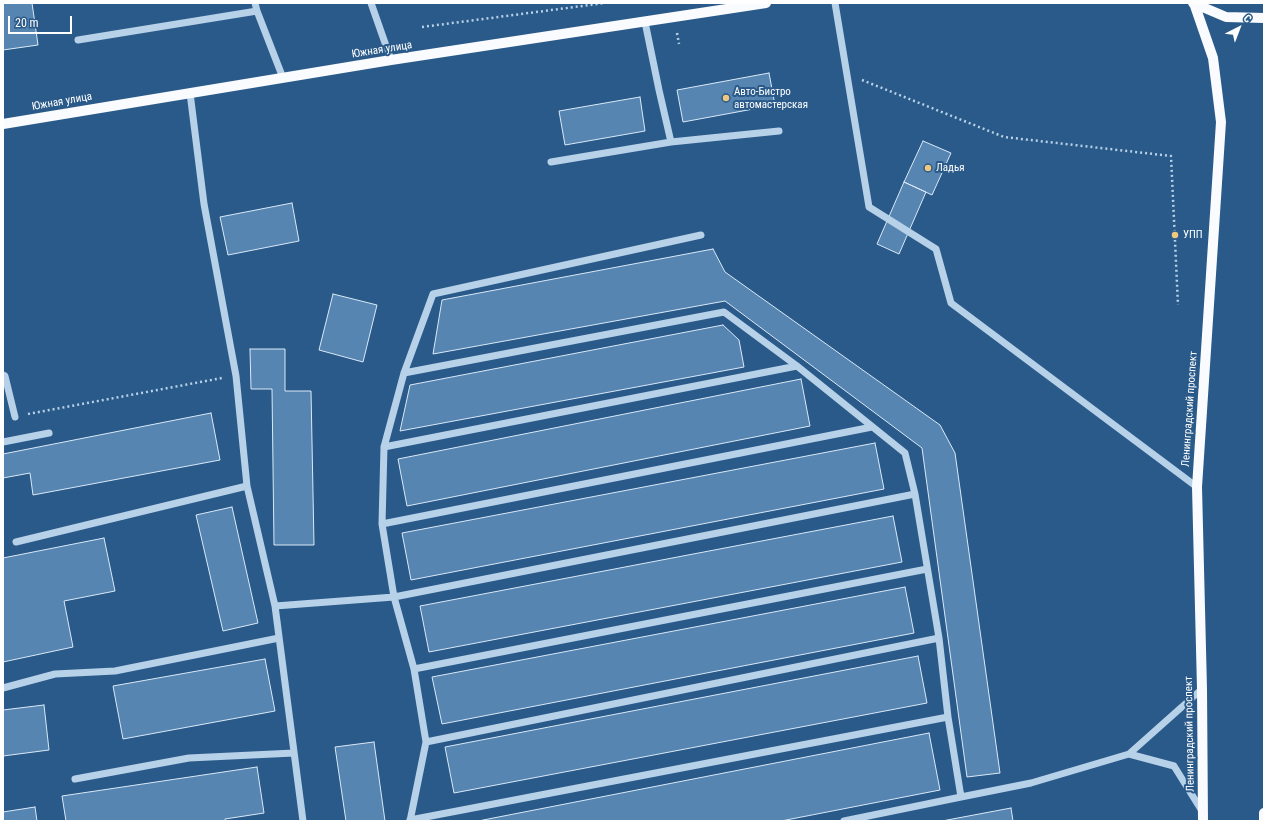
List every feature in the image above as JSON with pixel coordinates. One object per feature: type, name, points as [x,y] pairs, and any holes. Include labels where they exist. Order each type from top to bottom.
[{"type":"main road","name":"Южная улица","points":[[3,124],[391,60],[766,3]]},
{"type":"main road","points":[[1194,3],[1226,17],[1264,18]]},
{"type":"main road","name":"Ленинградский проспект","points":[[1194,3],[1213,58],[1220,122],[1197,487],[1202,689],[1203,816]]},
{"type":"main road","points":[[1264,813],[1264,821]]},
{"type":"street","points":[[255,3],[257,12],[283,78]]},
{"type":"street","points":[[371,3],[391,60]]},
{"type":"street","points":[[835,3],[869,206],[936,249],[951,303],[1197,487]]},
{"type":"street","points":[[78,40],[257,12]]},
{"type":"street","points":[[645,22],[671,142]]},
{"type":"street","points":[[190,93],[204,204],[236,376],[247,486],[275,606],[303,821]]},
{"type":"street","points":[[551,162],[671,142],[779,131]]},
{"type":"street","points":[[701,235],[433,294],[404,373],[384,447],[382,524],[394,596],[414,669],[426,742],[410,820],[948,716]]},
{"type":"street","points":[[404,373],[724,312],[797,366],[905,453],[915,494],[939,638],[948,716],[961,797]]},
{"type":"street","points":[[384,447],[797,366]]},
{"type":"street","points":[[3,375],[5,376],[15,417]]},
{"type":"street","points":[[382,524],[872,427]]},
{"type":"street","points":[[3,442],[49,433]]},
{"type":"street","points":[[16,542],[247,486]]},
{"type":"street","points":[[275,606],[394,596],[915,494]]},
{"type":"street","points":[[414,669],[927,569]]},
{"type":"street","points":[[3,688],[55,674],[115,671],[279,638]]},
{"type":"street","points":[[426,742],[939,638]]},
{"type":"street","points":[[844,821],[1031,783],[1129,754],[1202,689]]},
{"type":"street","points":[[75,779],[189,758],[294,753]]},
{"type":"street","points":[[1129,754],[1174,766],[1203,816]]},
{"type":"path","points":[[422,27],[605,3]]},
{"type":"path","points":[[847,74],[1004,137],[1171,156],[1178,305]]},
{"type":"path","points":[[15,417],[236,376]]},
{"type":"building","points":[[3,3],[32,3],[38,45],[3,50]]},
{"type":"building","name":"Авто-Бистро автомастерская","points":[[769,73],[775,105],[683,122],[677,90]]},
{"type":"building","points":[[640,97],[645,131],[565,145],[559,111]]},
{"type":"building","name":"Ладья","points":[[923,141],[951,153],[932,195],[904,182]]},
{"type":"building","points":[[904,182],[926,192],[899,254],[877,244]]},
{"type":"building","points":[[292,203],[299,241],[228,255],[220,217]]},
{"type":"building","points":[[713,249],[725,272],[940,425],[955,453],[1000,773],[967,777],[922,448],[725,301],[433,354],[442,300]]},
{"type":"building","points":[[333,294],[377,305],[363,362],[319,350]]},
{"type":"building","points":[[723,325],[739,340],[744,367],[400,431],[410,385]]},
{"type":"building","points":[[250,349],[285,349],[285,391],[311,391],[314,545],[274,545],[272,389],[251,389]]},
{"type":"building","points":[[801,379],[810,426],[407,506],[398,459]]},
{"type":"building","points":[[211,413],[220,460],[33,495],[30,473],[3,478],[3,454]]},
{"type":"building","points":[[875,443],[884,489],[411,580],[402,533]]},
{"type":"building","points":[[232,507],[258,623],[223,631],[196,515]]},
{"type":"building","points":[[893,516],[902,562],[429,652],[420,606]]},
{"type":"building","points":[[104,538],[115,591],[64,601],[73,647],[3,662],[3,558]]},
{"type":"building","points":[[905,587],[914,633],[442,724],[432,677]]},
{"type":"building","points":[[918,656],[927,703],[454,793],[445,747]]},
{"type":"building","points":[[265,659],[275,711],[123,739],[113,686]]},
{"type":"building","points":[[44,705],[49,750],[3,756],[3,710]]},
{"type":"building","points":[[929,733],[940,790],[781,821],[478,821]]},
{"type":"building","points":[[374,742],[385,821],[346,821],[335,747]]},
{"type":"building","points":[[257,767],[264,813],[225,819],[225,821],[66,821],[62,796]]},
{"type":"building","points":[[35,807],[37,821],[3,821],[3,812]]},
{"type":"building","points":[[1011,808],[1013,821],[942,821]]},
{"type":"place","name":"Авто-Бистро автомастерская","points":[[726,98]]},
{"type":"place","name":"Ладья","points":[[928,168]]},
{"type":"place","name":"УПП","points":[[1175,235]]}]
